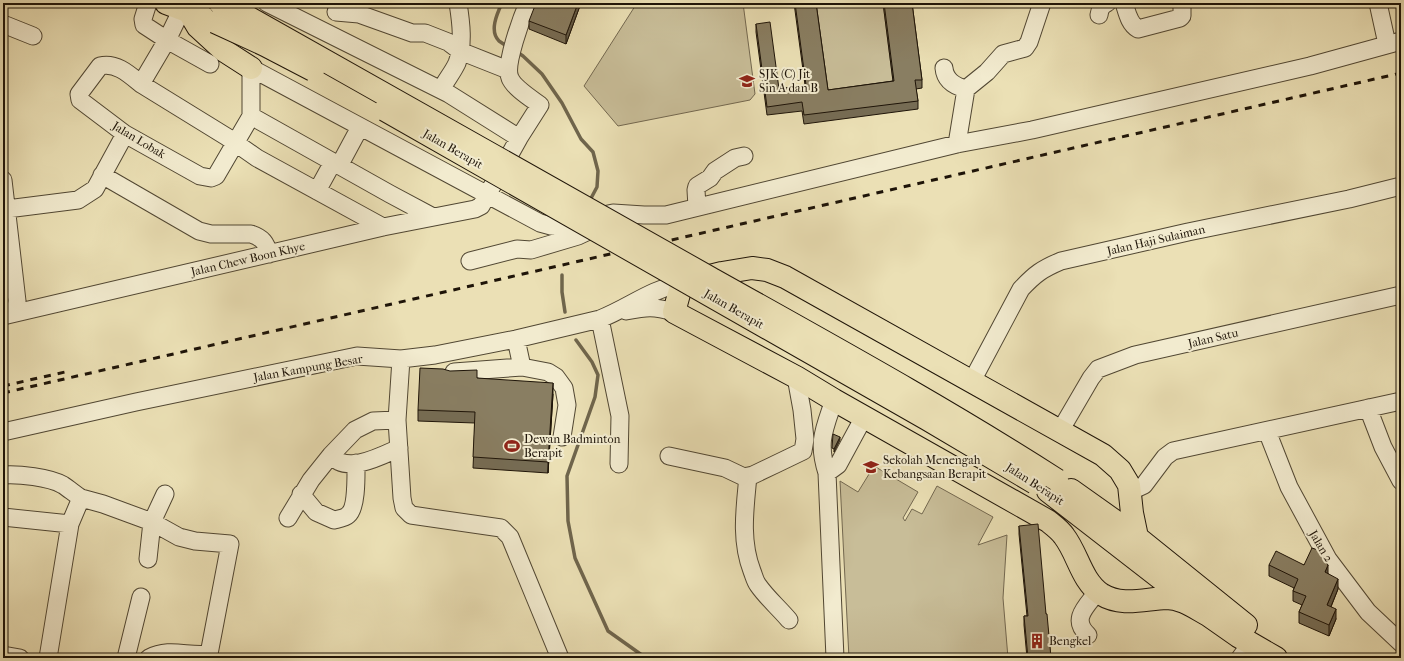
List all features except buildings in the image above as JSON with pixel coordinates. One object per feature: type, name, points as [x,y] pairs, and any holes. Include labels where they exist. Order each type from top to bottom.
[{"type":"main road","name":"Jalan Berapit","points":[[179,8],[217,12],[265,44],[316,71],[927,419],[1053,485],[1147,566],[1208,615],[1246,651],[1275,657]]},
{"type":"main road","points":[[179,8],[223,50],[251,68]]},
{"type":"main road","points":[[217,12],[246,16],[454,132],[998,442],[1053,485],[1094,507],[1137,537],[1244,623],[1275,657]]},
{"type":"main road","points":[[1137,537],[1132,513],[1129,485],[1120,470],[1103,455],[826,299],[785,277],[767,270],[752,268],[722,273],[682,283],[674,312],[796,377],[1048,521],[1063,535],[1084,574],[1092,586],[1098,591],[1112,599],[1127,602],[1167,598],[1183,601],[1208,615]]},
{"type":"main road","points":[[1094,507],[1106,504],[1116,497],[1118,486],[1111,462]]},
{"type":"main road","points":[[1127,602],[1145,591],[1150,582],[1147,566]]},
{"type":"street","points":[[148,3],[143,19],[144,25],[167,40],[210,64]]},
{"type":"street","points":[[442,90],[455,67],[460,51],[460,18],[458,3]]},
{"type":"street","points":[[336,12],[359,9],[412,33],[424,33],[448,42],[460,51],[511,56],[519,24],[528,3]]},
{"type":"street","points":[[957,144],[966,89],[987,72],[1004,54],[1025,48],[1029,42],[1042,3]]},
{"type":"street","points":[[1124,3],[1130,20],[1134,27],[1138,29],[1180,18],[1182,9]]},
{"type":"street","points":[[237,143],[251,116],[251,68],[540,223],[551,226],[613,213],[644,216],[666,215],[957,144],[1032,130],[1310,66],[1394,42],[1378,3]]},
{"type":"street","points":[[272,4],[442,90],[519,138]]},
{"type":"street","points":[[179,8],[167,40],[141,84],[237,143],[257,158],[383,227]]},
{"type":"street","points":[[3,24],[32,36]]},
{"type":"street","name":"Jalan Chew Boon Khye","points":[[9,314],[383,227],[475,209],[481,206],[519,138],[540,105],[514,85],[510,78],[511,56]]},
{"type":"street","name":"Jalan Lobak","points":[[141,84],[124,71],[107,64],[100,66],[79,94],[80,100],[125,134],[200,176],[211,178],[216,176],[237,143]]},
{"type":"street","points":[[944,68],[950,82],[956,87],[966,89]]},
{"type":"street","points":[[251,116],[433,217]]},
{"type":"street","points":[[317,191],[360,127]]},
{"type":"street","points":[[7,209],[78,200],[95,189],[125,134]]},
{"type":"street","points":[[697,207],[696,186],[710,178],[715,171],[734,158],[744,156]]},
{"type":"street","points":[[102,175],[199,231],[211,234],[256,235],[266,244],[269,254]]},
{"type":"street","points":[[3,180],[17,301],[9,314]]},
{"type":"street","name":"Jalan Haji Sulaiman","points":[[972,381],[1022,289],[1031,278],[1043,269],[1076,258],[1188,232],[1349,199],[1401,186]]},
{"type":"street","points":[[470,260],[517,249],[531,250],[578,236],[593,229]]},
{"type":"street","points":[[607,316],[660,289],[682,283]]},
{"type":"street","name":"Jalan Satu","points":[[1060,431],[1091,378],[1098,370],[1135,355],[1401,295]]},
{"type":"street","points":[[607,316],[643,308],[657,307],[674,312]]},
{"type":"street","points":[[607,316],[620,416],[619,464]]},
{"type":"street","name":"Jalan Kampung Besar","points":[[3,432],[136,402],[357,356],[401,359],[435,354],[516,339],[607,316]]},
{"type":"street","points":[[516,339],[522,367]]},
{"type":"street","points":[[401,359],[397,420],[398,448],[404,508],[412,515],[501,528],[510,537],[560,658]]},
{"type":"street","points":[[449,372],[522,367],[548,372],[556,377],[564,388],[567,405],[562,436]]},
{"type":"street","points":[[669,456],[725,468],[744,477],[803,451],[805,439],[796,377]]},
{"type":"street","points":[[834,400],[822,436],[822,455],[827,474],[835,658]]},
{"type":"street","points":[[1130,491],[1144,484],[1165,456],[1173,452],[1401,401]]},
{"type":"street","points":[[1368,408],[1383,447],[1401,481]]},
{"type":"street","points":[[827,474],[838,465],[864,416]]},
{"type":"street","points":[[288,518],[301,494],[331,455],[355,430],[373,422],[397,420]]},
{"type":"street","name":"Jalan 2","points":[[1267,430],[1289,487],[1328,559],[1368,612],[1401,643]]},
{"type":"street","points":[[331,455],[336,462],[347,465],[375,459],[398,448]]},
{"type":"street","points":[[301,494],[316,512],[334,520],[348,516],[352,511],[355,495],[356,463]]},
{"type":"street","points":[[3,475],[11,474],[38,477],[55,482],[61,484],[81,498],[91,502],[103,504],[152,522],[179,537],[195,541],[230,544],[210,656],[166,652],[149,658]]},
{"type":"street","points":[[748,476],[744,517],[745,545],[749,564],[757,584],[789,620]]},
{"type":"street","points":[[148,559],[152,522],[166,494]]},
{"type":"street","points":[[48,658],[70,524],[81,498]]},
{"type":"street","points":[[3,517],[70,524]]},
{"type":"street","points":[[1088,635],[1082,630],[1079,623],[1080,616],[1098,591]]},
{"type":"street","points":[[126,658],[141,597]]},
{"type":"street","points":[[3,655],[20,658]]},
{"type":"shaded area","points":[[637,3],[743,3],[755,94],[750,100],[618,126],[584,86]]},
{"type":"shaded area","points":[[815,3],[883,3],[894,89],[828,98]]},
{"type":"shaded area","points":[[874,466],[918,492],[903,518],[905,521],[912,509],[922,514],[937,486],[993,517],[978,545],[1007,535],[1003,598],[1008,658],[849,658],[840,481],[858,492]]},
{"type":"waterway","points":[[502,3],[494,27],[496,37],[508,47]]},
{"type":"waterway","points":[[517,52],[542,74],[562,103],[581,139],[593,152],[598,171],[597,187],[589,202]]},
{"type":"waterway","points":[[562,275],[562,292],[565,312]]},
{"type":"waterway","points":[[576,340],[592,362],[598,375],[595,397],[567,476],[568,521],[575,558],[608,631],[646,658]]},
{"type":"railway","points":[[3,393],[1401,73]]},
{"type":"railway","points":[[3,386],[65,372]]},
{"type":"place","name":"SJK (C) Jit Sin A dan B","points":[[747,81]]},
{"type":"place","name":"Dewan Badminton Berapit","points":[[512,446]]},
{"type":"place","name":"Sekolah Menengah Kebangsaan Berapit","points":[[871,467]]},
{"type":"place","name":"Bengkel","points":[[1037,641]]}]
